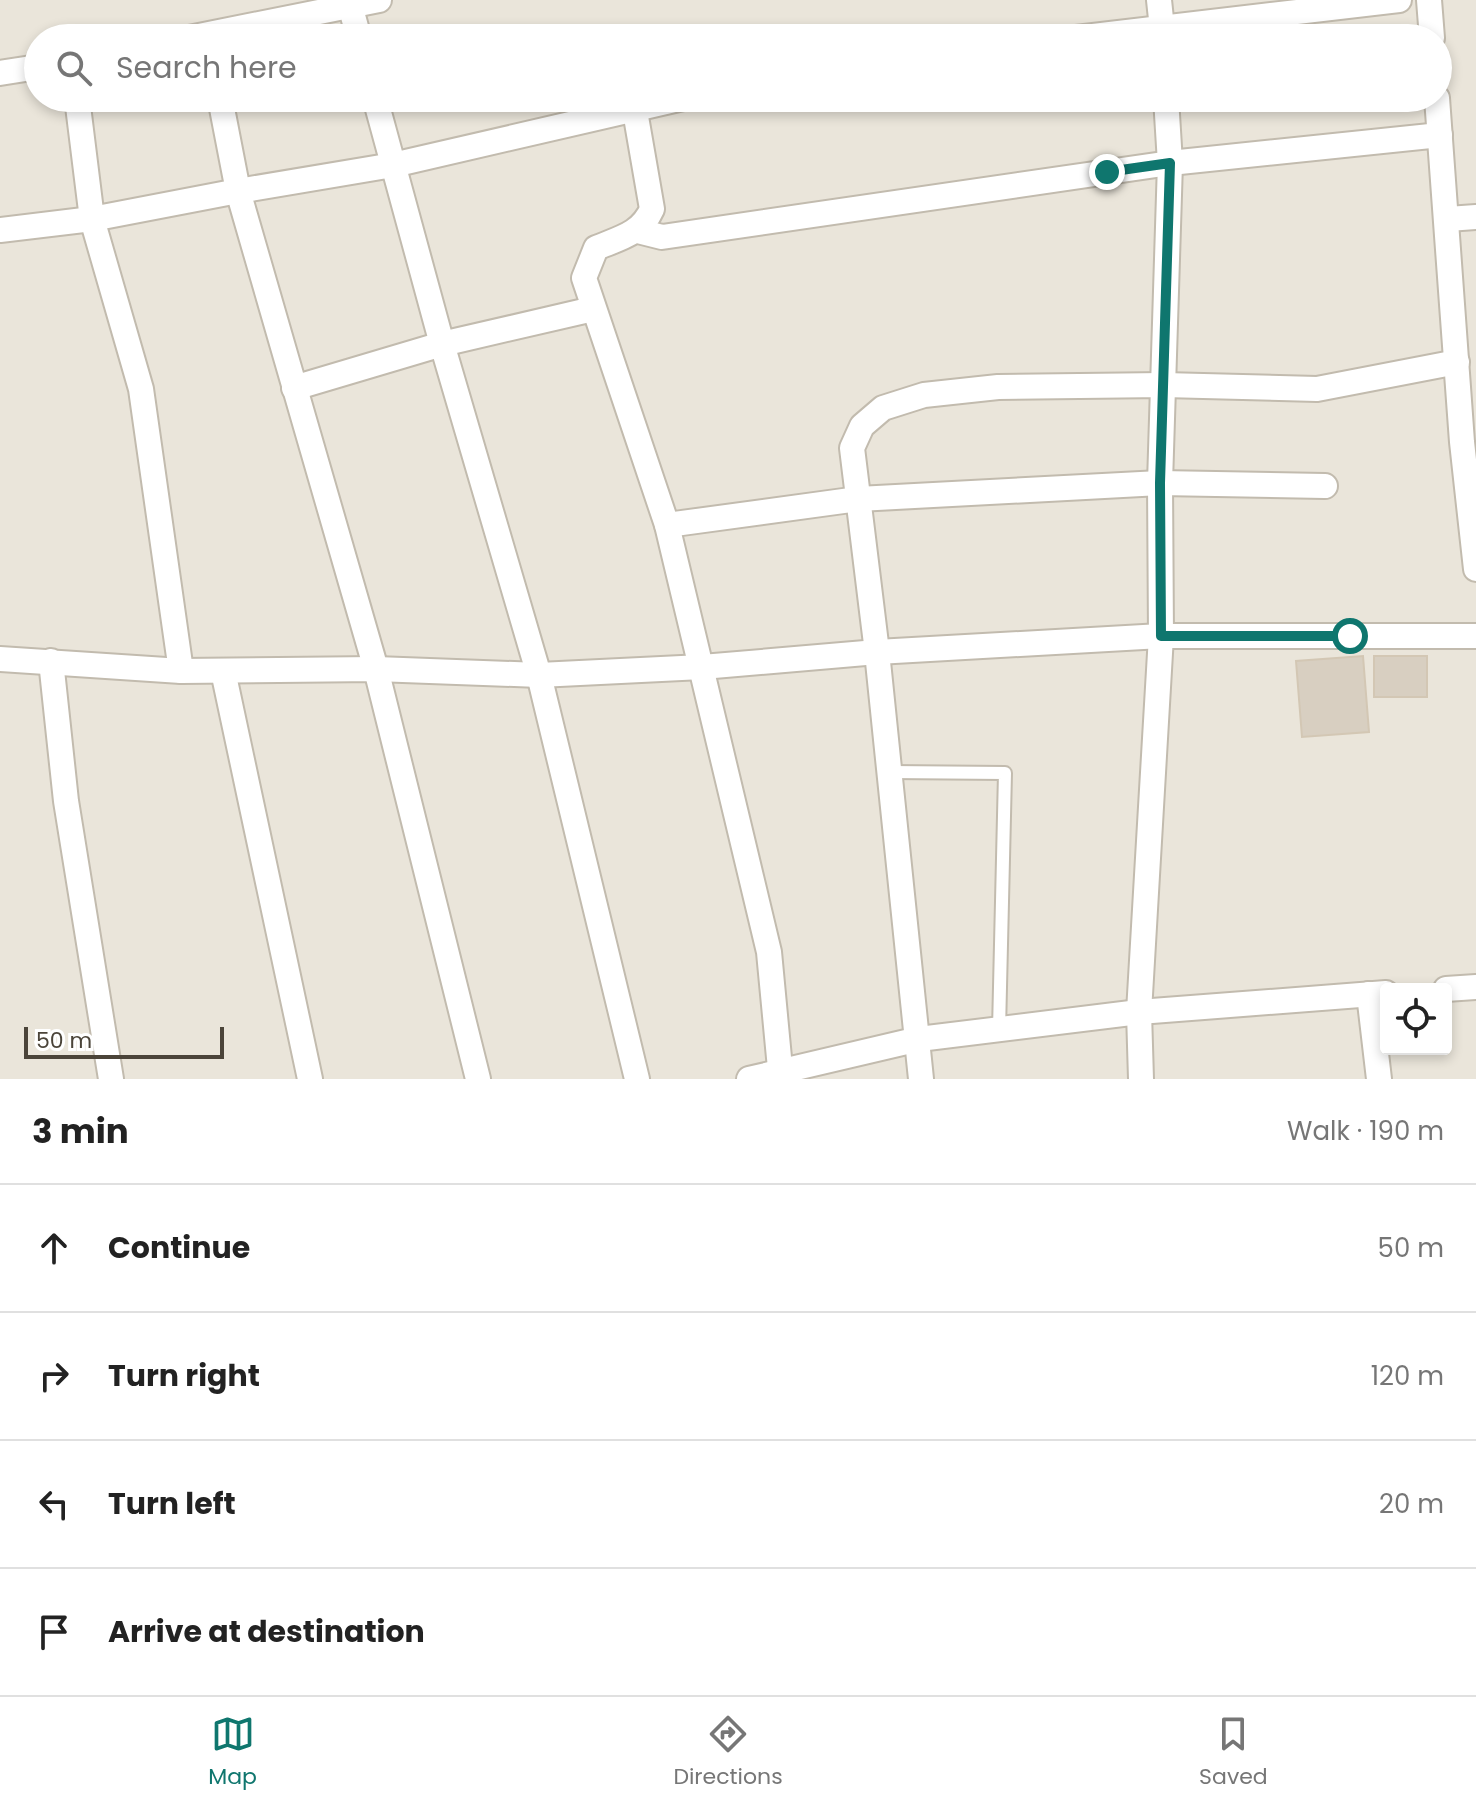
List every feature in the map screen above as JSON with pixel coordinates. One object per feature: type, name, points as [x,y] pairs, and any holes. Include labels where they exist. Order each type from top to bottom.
[{"type":"street","points":[[262,24],[379,0]]},
{"type":"street","points":[[1159,0],[1162,24]]},
{"type":"street","points":[[1222,24],[1399,0]]},
{"type":"street","points":[[1429,0],[1431,24]]},
{"type":"street","points":[[350,5],[355,24]]},
{"type":"street","points":[[0,73],[24,69]]},
{"type":"street","points":[[79,112],[92,219],[141,389],[181,671]]},
{"type":"street","points":[[223,112],[238,191],[376,669],[478,1079]]},
{"type":"street","points":[[379,112],[442,344],[539,675],[637,1079]]},
{"type":"street","points":[[0,230],[92,219],[393,165],[631,112]]},
{"type":"street","points":[[635,112],[652,209],[638,231],[596,248],[584,278],[667,525],[769,952],[781,1076]]},
{"type":"street","points":[[1141,1079],[1139,1012],[1161,636],[1160,483],[1170,163],[1167,112]]},
{"type":"street","points":[[1438,112],[1457,362],[1469,441],[1476,569]]},
{"type":"street","points":[[638,231],[662,237],[1170,163],[1440,135]]},
{"type":"street","points":[[1448,219],[1476,217]]},
{"type":"street","points":[[294,388],[442,344],[593,309]]},
{"type":"street","points":[[921,1079],[877,652],[852,448],[862,426],[883,408],[924,395],[998,387],[1164,385],[1317,389],[1457,362]]},
{"type":"street","points":[[667,525],[858,499],[1160,483],[1325,486]]},
{"type":"street","points":[[0,659],[181,671],[376,669],[539,675],[1161,636],[1476,636]]},
{"type":"street","points":[[51,661],[66,801],[111,1079]]},
{"type":"street","points":[[223,671],[310,1079]]},
{"type":"street","points":[[1452,989],[1476,987]]},
{"type":"street","points":[[749,1079],[781,1076],[919,1039],[1139,1012],[1377,993],[1379,1079]]},
{"type":"lane","points":[[890,772],[1005,773],[999,1030]]},
{"type":"shaded area","points":[[0,0],[1476,0],[1476,1079],[0,1079]]},
{"type":"building","points":[[1363,656],[1369,732],[1302,737],[1296,661]]},
{"type":"building","points":[[1374,656],[1427,656],[1427,697],[1374,697]]},
{"type":"route","points":[[1107,172],[1170,163],[1160,483],[1161,636],[1350,636]]}]
